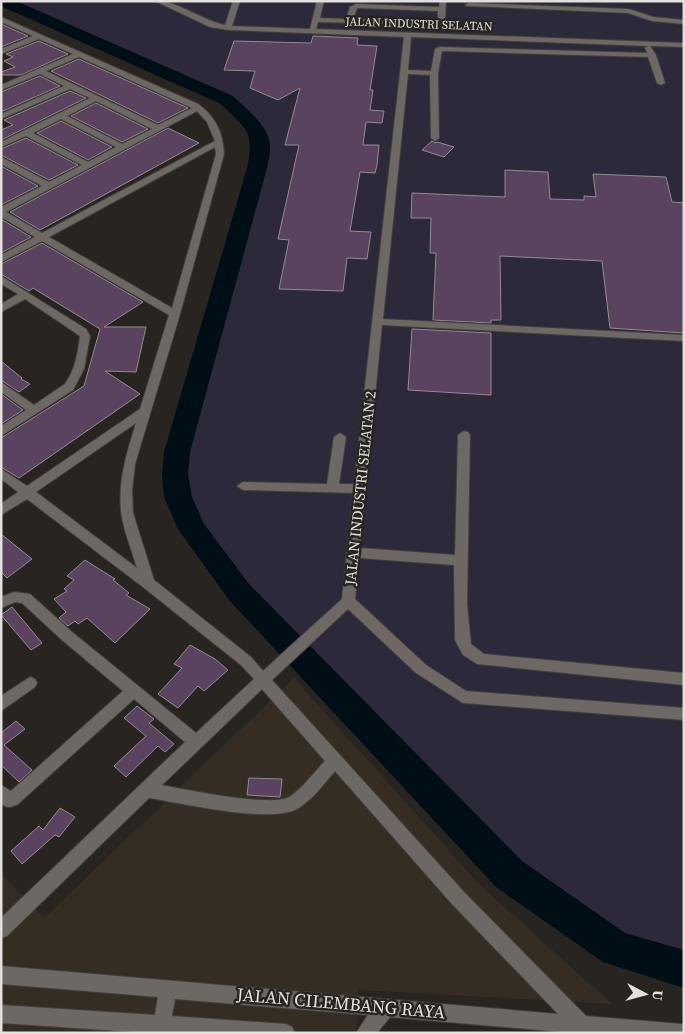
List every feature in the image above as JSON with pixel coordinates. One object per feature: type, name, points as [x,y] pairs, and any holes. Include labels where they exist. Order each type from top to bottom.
[{"type":"street","points":[[228,28],[237,1]]},
{"type":"street","points":[[312,31],[321,1]]},
{"type":"street","name":"JALAN INDUSTRI SELATAN","points":[[162,2],[213,25],[228,28],[684,45]]},
{"type":"street","points":[[316,20],[440,23],[442,22],[442,5],[356,6],[352,8],[349,20]]},
{"type":"street","points":[[469,5],[629,11],[652,19],[684,22]]},
{"type":"street","points":[[1,19],[197,108],[214,125],[220,141],[220,154],[176,314],[129,464],[126,490],[127,513],[148,584]]},
{"type":"street","name":"JALAN INDUSTRI SELATAN 2","points":[[408,34],[348,601],[421,669],[464,697],[684,714]]},
{"type":"street","points":[[1,52],[40,36]]},
{"type":"street","points":[[648,43],[661,83]]},
{"type":"street","points":[[435,138],[434,73],[438,50],[652,55]]},
{"type":"street","points":[[1,88],[79,54]]},
{"type":"street","points":[[40,71],[157,128]]},
{"type":"street","points":[[404,72],[434,73]]},
{"type":"street","points":[[1,117],[70,86]]},
{"type":"street","points":[[1,145],[97,98]]},
{"type":"street","points":[[176,314],[1,212],[197,108]]},
{"type":"street","points":[[61,116],[122,147]]},
{"type":"street","points":[[27,133],[88,165]]},
{"type":"street","points":[[1,259],[220,141]]},
{"type":"street","points":[[1,160],[49,186]]},
{"type":"street","points":[[1,279],[82,331],[85,336],[80,367],[75,380],[1,432]]},
{"type":"street","points":[[1,308],[24,295]]},
{"type":"street","points":[[378,322],[684,338]]},
{"type":"street","points":[[1,386],[34,410]]},
{"type":"street","points":[[1,510],[144,412]]},
{"type":"street","points":[[464,435],[460,594],[463,644],[469,653],[482,660],[684,679]]},
{"type":"street","points":[[332,488],[340,437]]},
{"type":"street","points":[[1,473],[246,661],[268,674],[335,761],[458,898],[581,1024]]},
{"type":"street","points":[[243,486],[360,489]]},
{"type":"street","points":[[353,553],[461,560]]},
{"type":"street","points":[[1,603],[14,597],[25,598],[67,636],[196,742]]},
{"type":"street","points":[[1,930],[196,742],[348,601]]},
{"type":"street","points":[[1,705],[30,683]]},
{"type":"street","points":[[1,792],[9,800],[13,799],[134,690]]},
{"type":"street","points":[[146,790],[244,805],[277,807],[291,804],[335,761]]},
{"type":"street","name":"JALAN CILEMBANG RAYA","points":[[1,975],[681,1033]]},
{"type":"street","points":[[162,1024],[168,988]]},
{"type":"street","points":[[365,1033],[387,1007]]},
{"type":"street","points":[[1,1014],[286,1033]]},
{"type":"shaded area","points":[[4,1],[684,1],[684,969],[616,949],[509,874],[192,529],[178,497],[177,452],[261,146],[251,123],[234,106],[221,97]]},
{"type":"shaded area","points":[[294,678],[479,884],[612,1004],[359,990],[356,1033],[1,1033],[1,874],[44,918]]},
{"type":"building","points":[[1,24],[28,36],[1,47]]},
{"type":"building","points":[[313,36],[358,38],[357,45],[377,46],[370,90],[373,90],[370,110],[384,111],[382,123],[366,122],[363,145],[379,145],[377,165],[375,173],[360,172],[350,231],[371,232],[367,259],[347,258],[343,291],[279,289],[289,240],[278,239],[299,145],[285,145],[300,88],[278,100],[250,88],[255,71],[224,70],[234,41],[311,43]]},
{"type":"building","points":[[39,41],[68,54],[21,75],[1,75],[1,72],[15,67],[4,61],[13,57],[6,54]]},
{"type":"building","points":[[79,59],[188,108],[158,123],[51,71]]},
{"type":"building","points":[[40,76],[60,86],[3,111],[1,110],[1,92]]},
{"type":"building","points":[[70,91],[86,98],[1,140],[1,130],[13,125],[4,120]]},
{"type":"building","points":[[96,103],[148,129],[122,142],[71,116]]},
{"type":"building","points":[[61,121],[112,147],[88,160],[37,133]]},
{"type":"building","points":[[168,128],[199,143],[40,230],[10,212]]},
{"type":"building","points":[[26,138],[78,165],[49,180],[1,155],[1,149]]},
{"type":"building","points":[[432,141],[454,147],[444,157],[422,150]]},
{"type":"building","points":[[1,166],[38,186],[1,205]]},
{"type":"building","points":[[505,170],[548,172],[550,199],[584,200],[584,196],[596,197],[593,174],[666,177],[672,202],[684,203],[684,333],[610,328],[602,261],[500,256],[501,320],[491,320],[491,323],[433,320],[436,253],[430,253],[431,218],[411,218],[412,193],[505,197]]},
{"type":"building","points":[[1,219],[31,237],[1,253]]},
{"type":"building","points":[[42,243],[143,302],[104,327],[146,327],[136,372],[105,371],[140,394],[19,478],[1,467],[1,438],[84,386],[100,329],[33,288],[29,291],[1,274],[1,264]]},
{"type":"building","points":[[412,329],[491,333],[491,395],[408,390]]},
{"type":"building","points":[[1,361],[21,379],[30,384],[19,392],[1,380]]},
{"type":"building","points":[[1,394],[23,410],[1,424]]},
{"type":"building","points":[[1,534],[32,559],[7,578],[1,572]]},
{"type":"building","points":[[85,560],[115,579],[113,580],[129,593],[126,595],[150,609],[115,643],[87,618],[78,624],[75,621],[68,626],[59,618],[66,612],[54,599],[67,591],[64,589],[74,580],[67,576]]},
{"type":"building","points":[[12,607],[42,643],[31,650],[1,615]]},
{"type":"building","points":[[190,645],[215,659],[228,670],[204,691],[198,686],[178,708],[158,694],[182,668],[174,664]]},
{"type":"building","points":[[137,706],[154,719],[149,723],[174,744],[165,752],[158,746],[126,777],[114,766],[146,736],[124,718]]},
{"type":"building","points":[[16,721],[25,729],[4,745],[32,770],[19,782],[1,765],[1,733]]},
{"type":"building","points":[[249,778],[282,779],[280,797],[247,795]]},
{"type":"building","points":[[60,808],[75,817],[59,837],[55,835],[22,864],[11,851],[39,826],[43,830]]},
{"type":"waterway","points":[[3,1],[227,100],[251,124],[257,134],[261,146],[257,168],[177,452],[175,474],[178,497],[192,529],[239,592],[509,874],[616,949],[684,969]]}]
